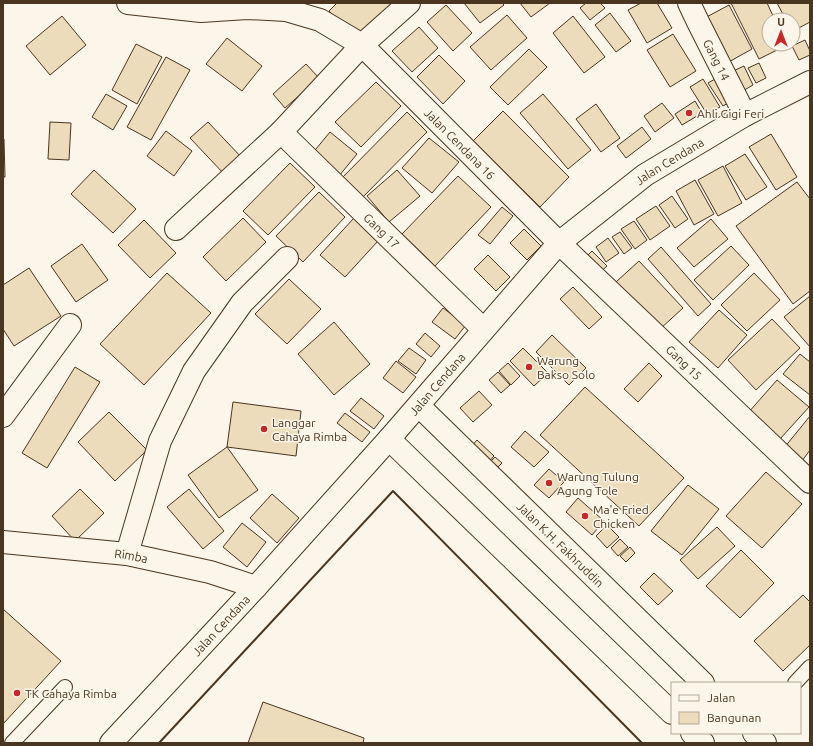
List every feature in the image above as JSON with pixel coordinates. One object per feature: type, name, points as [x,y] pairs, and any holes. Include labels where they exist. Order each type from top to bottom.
[{"type":"street","name":"Jalan Cendana 16","points":[[128,3],[199,7],[249,6],[286,10],[320,20],[362,45],[559,242]]},
{"type":"street","points":[[176,230],[281,132],[362,45],[409,3]]},
{"type":"street","name":"Gang 14","points":[[689,3],[745,115]]},
{"type":"street","name":"Jalan Cendana","points":[[111,743],[256,587],[419,406],[483,329],[559,242],[645,175],[745,115],[810,82]]},
{"type":"street","name":"Gang 17","points":[[281,132],[483,329]]},
{"type":"street","name":"Gang 15","points":[[559,242],[810,482]]},
{"type":"street","points":[[127,554],[160,441],[194,371],[242,303],[287,258]]},
{"type":"street","points":[[3,416],[70,325]]},
{"type":"street","name":"Jalan K.H. Fakhruddin","points":[[419,406],[702,682]]},
{"type":"street","points":[[389,439],[671,712]]},
{"type":"street","name":"Rimba","points":[[3,542],[127,554],[210,572],[256,587]]},
{"type":"street","points":[[693,734],[703,743]]},
{"type":"street","points":[[755,734],[765,743]]},
{"type":"lane","points":[[796,682],[810,667]]},
{"type":"lane","points":[[12,743],[65,687]]},
{"type":"building","points":[[337,3],[394,3],[357,40],[329,11]]},
{"type":"building","points":[[464,3],[502,3],[504,5],[480,23]]},
{"type":"building","points":[[520,3],[550,3],[531,17]]},
{"type":"building","points":[[586,3],[600,3],[605,8],[590,20],[580,8]]},
{"type":"building","points":[[641,3],[657,3],[672,28],[647,43],[628,10]]},
{"type":"building","points":[[731,3],[767,3],[771,12],[761,12],[761,52],[773,52],[759,59]]},
{"type":"building","points":[[777,3],[810,3],[810,22],[801,27],[801,12],[782,12]]},
{"type":"building","points":[[446,5],[472,33],[453,51],[427,22]]},
{"type":"building","points":[[729,5],[752,49],[725,64],[701,20]]},
{"type":"building","points":[[610,13],[631,41],[616,52],[595,25]]},
{"type":"building","points":[[507,15],[527,38],[491,70],[470,47]]},
{"type":"building","points":[[62,16],[86,45],[50,75],[26,46]]},
{"type":"building","points":[[573,16],[605,57],[584,73],[553,33]]},
{"type":"building","points":[[419,27],[438,48],[412,72],[392,51]]},
{"type":"building","points":[[673,34],[696,71],[670,87],[647,50]]},
{"type":"building","points":[[227,38],[262,66],[242,91],[206,64]]},
{"type":"building","points":[[805,40],[810,51],[810,55],[799,60],[795,52],[801,52],[801,42]]},
{"type":"building","points":[[136,44],[162,57],[137,104],[112,90]]},
{"type":"building","points":[[529,49],[547,67],[508,105],[490,87]]},
{"type":"building","points":[[439,55],[465,81],[443,104],[417,77]]},
{"type":"building","points":[[166,57],[190,70],[151,140],[127,127]]},
{"type":"building","points":[[759,63],[766,78],[756,83],[748,68]]},
{"type":"building","points":[[306,64],[319,78],[285,108],[273,94]]},
{"type":"building","points":[[744,66],[753,85],[741,92],[731,72]]},
{"type":"building","points":[[722,75],[736,98],[723,106],[708,83]]},
{"type":"building","points":[[703,79],[720,107],[707,114],[690,87]]},
{"type":"building","points":[[376,82],[401,106],[361,147],[335,122]]},
{"type":"building","points":[[106,94],[127,106],[113,130],[92,117]]},
{"type":"building","points":[[543,94],[591,150],[568,169],[520,113]]},
{"type":"building","name":"Ahli Gigi Feri","points":[[695,101],[702,113],[682,125],[675,114]]},
{"type":"building","points":[[662,103],[674,118],[655,132],[644,116]]},
{"type":"building","points":[[596,104],[620,138],[601,152],[576,119]]},
{"type":"building","points":[[503,111],[569,177],[540,207],[473,141]]},
{"type":"building","points":[[407,112],[427,132],[361,199],[341,179]]},
{"type":"building","points":[[50,122],[71,123],[69,160],[48,159]]},
{"type":"building","points":[[208,122],[243,159],[225,175],[190,138]]},
{"type":"building","points":[[642,127],[651,139],[626,158],[617,146]]},
{"type":"building","points":[[166,131],[192,151],[174,176],[147,156]]},
{"type":"building","points":[[330,132],[357,154],[339,176],[311,155]]},
{"type":"building","points":[[771,134],[797,177],[776,190],[749,147]]},
{"type":"building","points":[[429,138],[459,162],[432,193],[402,168]]},
{"type":"building","points":[[4,139],[5,177],[3,177]]},
{"type":"building","points":[[745,154],[767,187],[746,200],[725,166]]},
{"type":"building","points":[[290,163],[315,187],[268,235],[243,211]]},
{"type":"building","points":[[723,166],[742,203],[718,216],[698,180]]},
{"type":"building","points":[[94,170],[136,209],[113,233],[71,194]]},
{"type":"building","points":[[397,170],[420,196],[389,222],[367,196]]},
{"type":"building","points":[[458,176],[491,207],[435,266],[402,234]]},
{"type":"building","points":[[695,180],[714,214],[694,225],[676,191]]},
{"type":"building","points":[[797,182],[810,199],[810,291],[793,304],[736,226]]},
{"type":"building","points":[[319,192],[345,217],[303,262],[276,236]]},
{"type":"building","points":[[672,196],[688,219],[675,228],[659,205]]},
{"type":"building","points":[[656,206],[670,226],[650,240],[636,219]]},
{"type":"building","points":[[502,207],[513,216],[490,244],[478,235]]},
{"type":"building","points":[[243,218],[266,242],[226,281],[203,257]]},
{"type":"building","points":[[354,218],[378,241],[345,277],[320,255]]},
{"type":"building","points":[[711,219],[728,239],[694,267],[677,248]]},
{"type":"building","points":[[144,220],[176,253],[150,278],[118,245]]},
{"type":"building","points":[[634,221],[647,240],[635,249],[621,229]]},
{"type":"building","points":[[524,229],[541,246],[527,260],[510,243]]},
{"type":"building","points":[[620,232],[632,248],[624,254],[612,237]]},
{"type":"building","points":[[608,238],[619,253],[606,262],[596,247]]},
{"type":"building","points":[[82,244],[108,280],[76,302],[51,266]]},
{"type":"building","points":[[731,246],[749,265],[713,300],[694,280]]},
{"type":"building","points":[[661,247],[711,304],[698,316],[648,259]]},
{"type":"building","points":[[592,251],[607,266],[598,274],[584,259]]},
{"type":"building","points":[[488,255],[510,277],[496,291],[474,269]]},
{"type":"building","points":[[639,261],[683,308],[660,329],[616,282]]},
{"type":"building","points":[[29,268],[61,316],[14,346],[3,329],[3,285]]},
{"type":"building","points":[[167,273],[211,313],[144,385],[100,344]]},
{"type":"building","points":[[754,273],[780,300],[747,331],[721,305]]},
{"type":"building","points":[[289,279],[321,309],[287,344],[255,314]]},
{"type":"building","points":[[573,287],[602,317],[589,329],[560,299]]},
{"type":"building","points":[[810,296],[810,347],[784,317]]},
{"type":"building","points":[[443,308],[466,325],[455,339],[432,322]]},
{"type":"building","points":[[719,310],[747,335],[718,368],[689,342]]},
{"type":"building","points":[[772,319],[800,348],[756,390],[728,360]]},
{"type":"building","points":[[334,322],[370,364],[334,395],[298,354]]},
{"type":"building","points":[[425,333],[440,346],[431,357],[416,344]]},
{"type":"building","points":[[552,335],[586,368],[569,385],[536,352]]},
{"type":"building","points":[[409,348],[426,360],[416,374],[398,361]]},
{"type":"building","name":"Warung Bakso Solo","points":[[523,348],[548,373],[534,386],[510,361]]},
{"type":"building","points":[[800,354],[810,362],[810,395],[783,374]]},
{"type":"building","points":[[396,361],[416,377],[403,393],[383,378]]},
{"type":"building","points":[[508,363],[520,376],[511,385],[499,371]]},
{"type":"building","points":[[649,363],[662,376],[638,402],[624,389]]},
{"type":"building","points":[[75,367],[100,382],[47,468],[22,453]]},
{"type":"building","points":[[498,372],[510,385],[501,393],[489,380]]},
{"type":"building","points":[[777,380],[809,407],[780,439],[748,413]]},
{"type":"building","points":[[585,387],[684,478],[639,526],[540,435]]},
{"type":"building","points":[[479,391],[492,405],[473,422],[460,408]]},
{"type":"building","points":[[361,398],[384,416],[374,429],[350,411]]},
{"type":"building","name":"Langgar Cahaya Rimba","points":[[233,402],[301,411],[296,456],[227,447]]},
{"type":"building","points":[[109,412],[147,450],[115,481],[78,442]]},
{"type":"building","points":[[345,413],[370,432],[362,442],[337,423]]},
{"type":"building","points":[[810,416],[810,450],[802,461],[784,448]]},
{"type":"building","points":[[525,431],[549,452],[534,467],[511,447]]},
{"type":"building","points":[[477,440],[494,456],[486,465],[469,449]]},
{"type":"building","points":[[227,447],[258,490],[219,518],[188,475]]},
{"type":"building","points":[[495,457],[502,463],[494,471],[487,465]]},
{"type":"building","name":"Warung Tulung Agung Tole","points":[[549,469],[564,482],[549,498],[534,485]]},
{"type":"building","points":[[766,472],[802,504],[762,548],[726,516]]},
{"type":"building","points":[[688,485],[719,509],[682,555],[651,531]]},
{"type":"building","points":[[80,489],[104,513],[75,541],[52,516]]},
{"type":"building","points":[[189,489],[224,531],[203,549],[167,507]]},
{"type":"building","points":[[272,494],[299,518],[277,543],[250,518]]},
{"type":"building","name":"Ma'e Fried Chicken","points":[[578,498],[604,521],[592,535],[566,512]]},
{"type":"building","points":[[242,523],[266,542],[247,567],[223,547]]},
{"type":"building","points":[[607,525],[619,537],[607,548],[596,536]]},
{"type":"building","points":[[717,527],[735,546],[698,579],[680,560]]},
{"type":"building","points":[[620,539],[628,547],[618,556],[611,548]]},
{"type":"building","points":[[630,547],[635,553],[626,562],[620,556]]},
{"type":"building","points":[[741,550],[774,583],[740,618],[706,586]]},
{"type":"building","points":[[654,573],[673,591],[658,605],[640,587]]},
{"type":"building","points":[[803,595],[810,602],[810,645],[783,671],[754,641]]},
{"type":"building","name":"TK Cahaya Rimba","points":[[3,609],[61,661],[3,724]]},
{"type":"building","points":[[263,702],[364,738],[363,743],[248,743]]},
{"type":"wall","points":[[159,743],[393,491],[642,743]]},
{"type":"place","name":"Ahli Gigi Feri","points":[[689,113]]},
{"type":"place","name":"Warung Bakso Solo","points":[[529,367]]},
{"type":"place","name":"Langgar Cahaya Rimba","points":[[264,429]]},
{"type":"place","name":"Warung Tulung Agung Tole","points":[[549,483]]},
{"type":"place","name":"Ma'e Fried Chicken","points":[[585,516]]},
{"type":"place","name":"TK Cahaya Rimba","points":[[17,693]]}]
